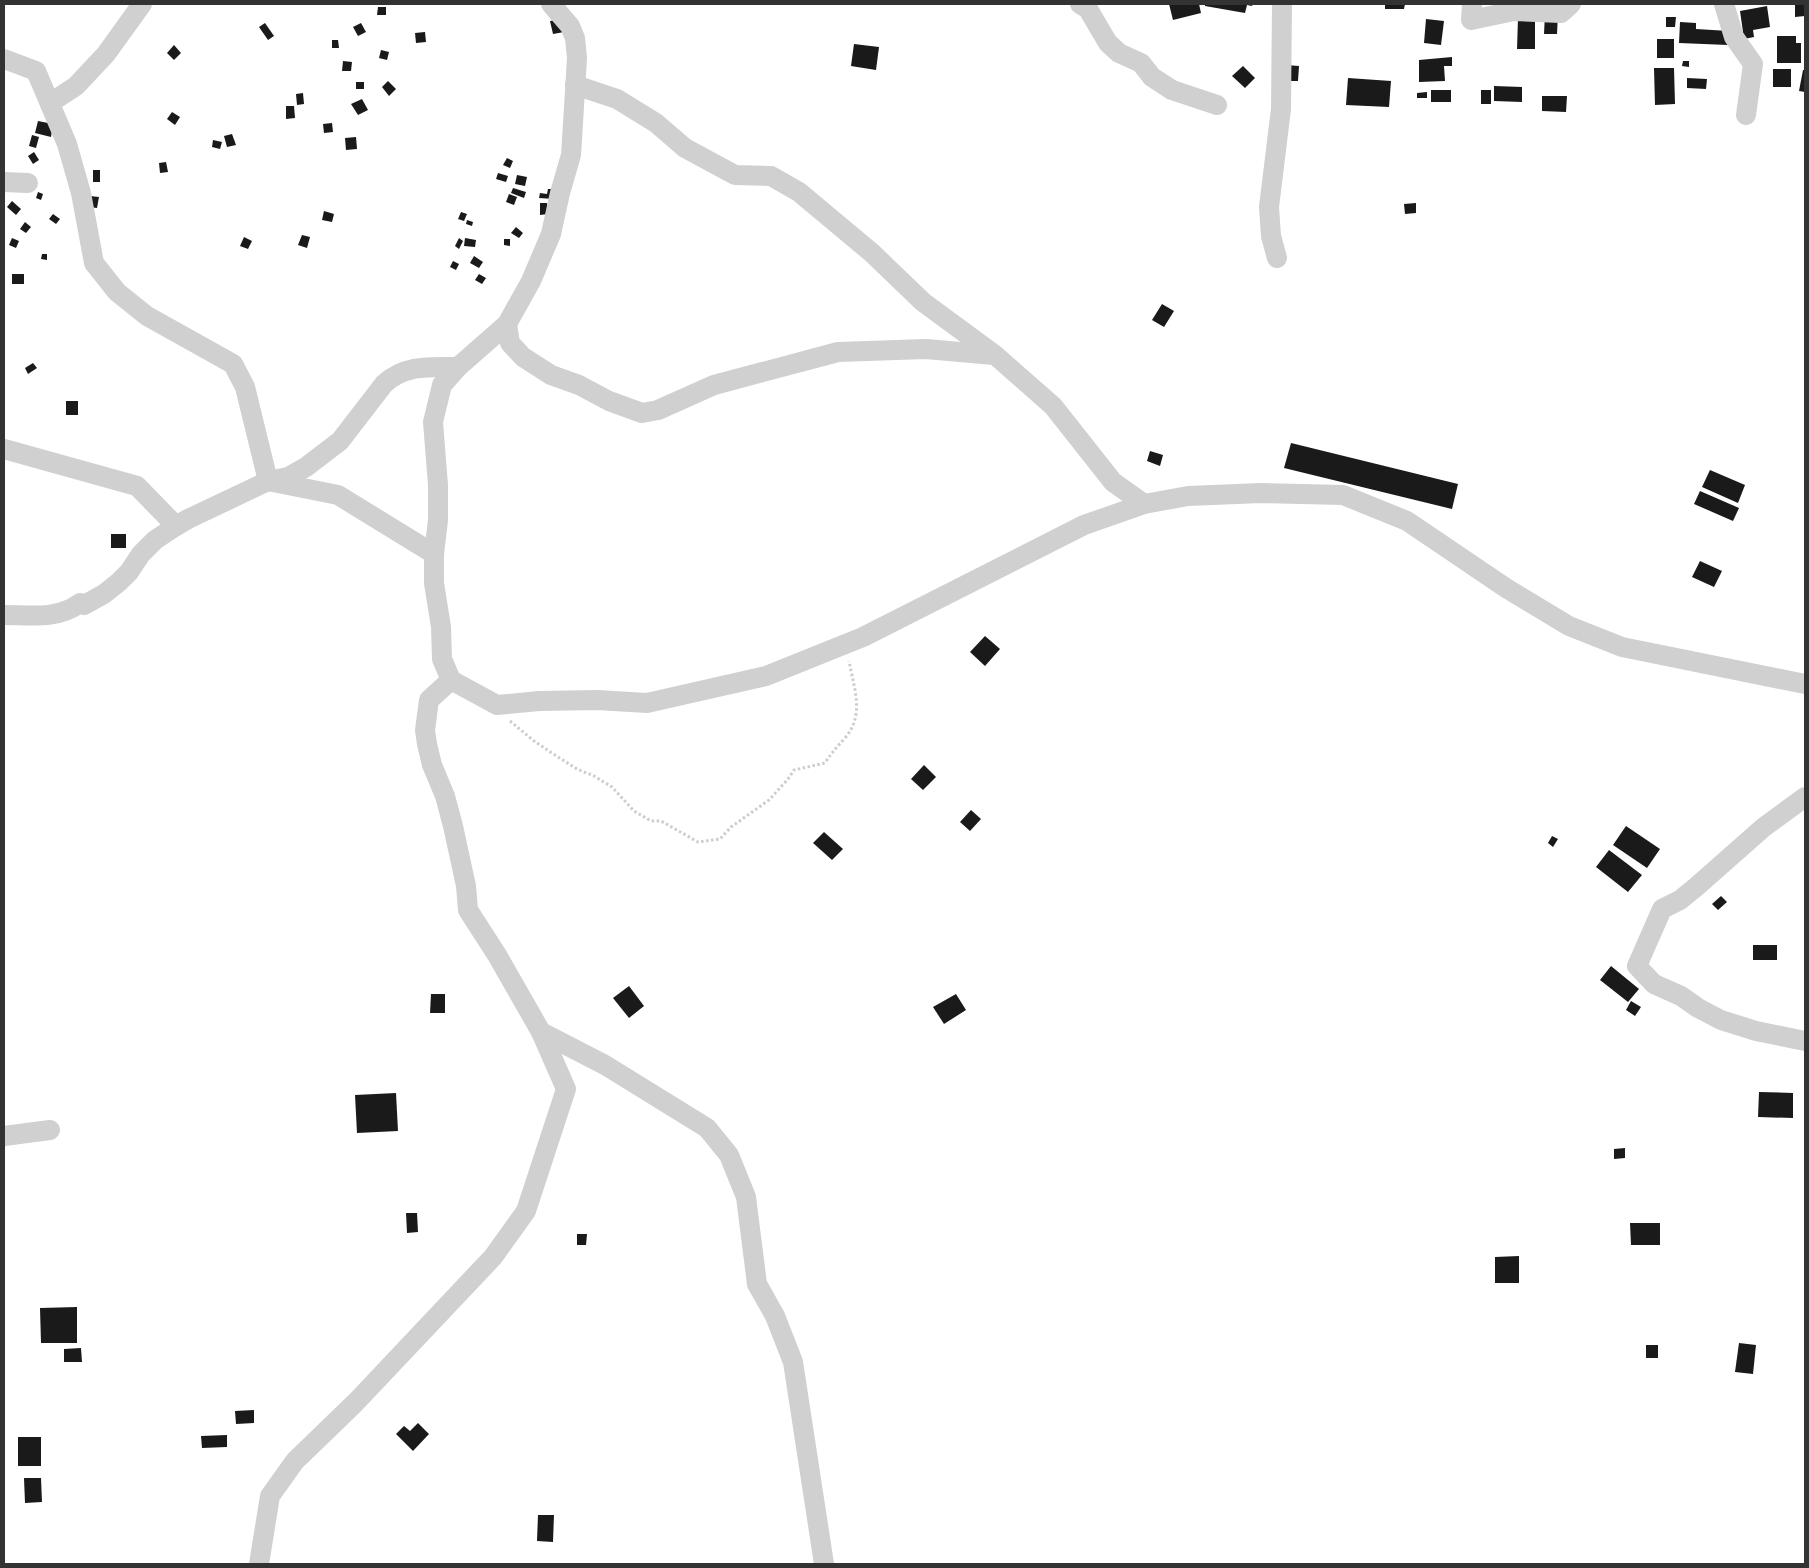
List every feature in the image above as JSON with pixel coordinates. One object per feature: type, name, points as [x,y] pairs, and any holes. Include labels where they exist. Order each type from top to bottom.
[{"type":"street","points":[[50,104],[76,86],[106,54],[142,4]]},
{"type":"street","points":[[551,4],[570,26],[575,38],[577,58],[571,155],[551,234],[531,281],[507,324],[458,367],[442,385],[433,422],[438,485],[434,583],[442,659],[451,680],[497,705],[539,701],[597,700],[648,703],[766,676],[863,637],[1084,525],[1144,504],[1188,496],[1262,493],[1343,495],[1407,522],[1506,588],[1569,626],[1622,647],[1805,684]]},
{"type":"street","points":[[1080,4],[1088,9],[1108,43],[1119,53],[1140,62],[1152,77],[1172,90],[1217,105]]},
{"type":"street","points":[[1277,258],[1271,236],[1269,207],[1281,109],[1282,4]]},
{"type":"street","points":[[1472,4],[1471,20],[1514,11],[1561,13],[1571,4]]},
{"type":"street","points":[[1724,4],[1734,37],[1753,64],[1746,115]]},
{"type":"street","points":[[4,59],[36,71],[67,144],[81,193],[94,263],[117,292],[147,316],[233,364],[246,388],[268,481]]},
{"type":"street","points":[[575,85],[617,99],[656,123],[685,148],[735,175],[771,176],[799,192],[872,253],[923,302],[995,355],[1053,406],[1113,482],[1144,504]]},
{"type":"street","points":[[4,182],[28,183]]},
{"type":"street","points":[[507,324],[510,343],[523,357],[552,375],[579,385],[609,401],[642,413],[658,410],[714,385],[838,352],[926,349],[995,355]]},
{"type":"street","points":[[4,615],[29,614],[43,616],[57,614],[104,594],[129,572],[141,554],[155,540],[176,526],[268,481],[288,477],[306,468],[340,441],[391,377],[413,368],[458,367]]},
{"type":"street","points":[[4,449],[137,486],[176,526]]},
{"type":"street","points":[[268,481],[338,495],[434,554]]},
{"type":"street","points":[[259,1564],[270,1496],[295,1460],[356,1402],[493,1257],[526,1211],[566,1089],[541,1032],[497,955],[468,910],[466,886],[453,826],[445,796],[432,765],[426,744],[425,730],[428,700],[451,680]]},
{"type":"street","points":[[1805,797],[1764,827],[1680,900],[1662,909],[1637,966],[1654,984],[1682,996],[1698,1008],[1721,1020],[1756,1031],[1805,1041]]},
{"type":"street","points":[[541,1032],[605,1065],[707,1128],[728,1155],[746,1197],[757,1284],[775,1316],[793,1362],[824,1564]]},
{"type":"street","points":[[4,1136],[50,1130]]},
{"type":"path","points":[[497,705],[514,725],[534,741],[577,769],[594,776],[612,787],[634,810],[651,821],[661,821],[698,842],[710,841],[720,839],[731,827],[769,800],[788,780],[794,770],[825,763],[835,748],[846,737],[858,712],[849,662],[863,637]]},
{"type":"building","points":[[1169,4],[1199,4],[1201,13],[1173,20]]},
{"type":"building","points":[[1205,4],[1253,4],[1252,6],[1247,5],[1245,13],[1205,6]]},
{"type":"building","points":[[1385,4],[1405,4],[1404,9],[1385,9]]},
{"type":"building","points":[[1795,4],[1805,4],[1805,16],[1795,17]]},
{"type":"building","points":[[1767,6],[1770,27],[1753,30],[1754,37],[1744,39],[1740,11]]},
{"type":"building","points":[[378,7],[386,7],[386,15],[377,15]]},
{"type":"building","points":[[1545,13],[1558,13],[1557,34],[1544,34]]},
{"type":"building","points":[[1666,17],[1676,17],[1675,27],[1666,27]]},
{"type":"building","points":[[1518,18],[1535,19],[1535,49],[1517,49]]},
{"type":"building","points":[[561,19],[564,32],[553,34],[550,21]]},
{"type":"building","points":[[1426,19],[1444,21],[1441,45],[1424,43]]},
{"type":"building","points":[[1680,22],[1696,23],[1696,29],[1729,31],[1728,45],[1679,43]]},
{"type":"building","points":[[265,23],[274,36],[268,40],[259,27]]},
{"type":"building","points":[[361,23],[366,32],[358,36],[353,27]]},
{"type":"building","points":[[425,32],[426,42],[416,43],[415,33]]},
{"type":"building","points":[[1777,36],[1796,36],[1796,43],[1801,43],[1801,63],[1777,63]]},
{"type":"building","points":[[1657,39],[1674,39],[1674,58],[1657,58]]},
{"type":"building","points":[[332,40],[338,40],[339,48],[332,48]]},
{"type":"building","points":[[854,44],[879,47],[876,70],[851,66]]},
{"type":"building","points":[[174,45],[181,53],[174,60],[167,53]]},
{"type":"building","points":[[381,50],[389,52],[387,60],[379,58]]},
{"type":"building","points":[[1452,57],[1452,66],[1444,66],[1445,81],[1419,82],[1419,60]]},
{"type":"building","points":[[343,61],[352,62],[351,71],[342,71]]},
{"type":"building","points":[[1683,61],[1689,61],[1689,67],[1682,66]]},
{"type":"building","points":[[1286,65],[1299,66],[1298,81],[1285,81]]},
{"type":"building","points":[[1243,66],[1255,78],[1245,88],[1232,76]]},
{"type":"building","points":[[1654,68],[1674,68],[1675,104],[1655,105]]},
{"type":"building","points":[[1773,69],[1791,69],[1791,87],[1773,87]]},
{"type":"building","points":[[1803,70],[1805,70],[1805,92],[1799,91]]},
{"type":"building","points":[[1348,78],[1391,81],[1389,107],[1346,105]]},
{"type":"building","points":[[1687,78],[1707,79],[1706,89],[1687,88]]},
{"type":"building","points":[[388,81],[396,89],[389,96],[382,87]]},
{"type":"building","points":[[356,82],[364,82],[364,89],[356,89]]},
{"type":"building","points":[[1494,86],[1522,87],[1522,102],[1494,101]]},
{"type":"building","points":[[1431,90],[1451,90],[1451,102],[1431,102]]},
{"type":"building","points":[[1481,90],[1491,90],[1491,104],[1481,104]]},
{"type":"building","points":[[1427,92],[1427,98],[1417,98],[1417,93]]},
{"type":"building","points":[[303,93],[304,104],[297,105],[296,94]]},
{"type":"building","points":[[1542,96],[1567,96],[1566,112],[1542,111]]},
{"type":"building","points":[[362,99],[368,110],[358,115],[351,104]]},
{"type":"building","points":[[286,106],[294,106],[295,118],[286,119]]},
{"type":"building","points":[[172,112],[180,117],[175,125],[167,119]]},
{"type":"building","points":[[38,121],[53,124],[51,137],[35,133]]},
{"type":"building","points":[[332,123],[333,132],[324,133],[323,124]]},
{"type":"building","points":[[232,134],[236,145],[227,147],[224,136]]},
{"type":"building","points":[[32,135],[39,137],[36,148],[29,146]]},
{"type":"building","points":[[356,137],[357,149],[346,150],[345,138]]},
{"type":"building","points":[[213,140],[222,142],[220,149],[212,147]]},
{"type":"building","points":[[34,152],[39,160],[33,164],[28,156]]},
{"type":"building","points":[[507,158],[513,161],[510,168],[503,165]]},
{"type":"building","points":[[166,162],[168,172],[160,173],[159,163]]},
{"type":"building","points":[[93,170],[100,170],[100,182],[93,182]]},
{"type":"building","points":[[498,173],[508,176],[506,182],[496,179]]},
{"type":"building","points":[[517,175],[527,177],[525,186],[515,184]]},
{"type":"building","points":[[513,188],[526,192],[524,198],[511,193]]},
{"type":"building","points":[[548,189],[555,189],[554,199],[539,198],[540,193],[547,194]]},
{"type":"building","points":[[38,192],[43,194],[41,200],[36,198]]},
{"type":"building","points":[[509,194],[517,197],[514,205],[506,202]]},
{"type":"building","points":[[90,196],[99,197],[97,208],[88,207]]},
{"type":"building","points":[[12,201],[21,209],[16,215],[7,207]]},
{"type":"building","points":[[540,203],[547,203],[548,214],[540,215]]},
{"type":"building","points":[[1416,203],[1416,213],[1405,214],[1404,204]]},
{"type":"building","points":[[324,211],[334,214],[332,222],[322,220]]},
{"type":"building","points":[[461,212],[467,214],[464,221],[458,219]]},
{"type":"building","points":[[53,214],[60,219],[56,224],[49,219]]},
{"type":"building","points":[[467,220],[473,222],[472,226],[466,224]]},
{"type":"building","points":[[25,222],[31,227],[26,233],[20,229]]},
{"type":"building","points":[[516,227],[523,233],[519,238],[511,233]]},
{"type":"building","points":[[302,235],[310,237],[307,248],[298,245]]},
{"type":"building","points":[[244,237],[252,241],[248,249],[240,246]]},
{"type":"building","points":[[12,238],[19,241],[16,248],[9,245]]},
{"type":"building","points":[[459,238],[463,241],[459,249],[455,246]]},
{"type":"building","points":[[465,238],[476,240],[475,247],[464,246]]},
{"type":"building","points":[[504,239],[510,239],[510,246],[504,245]]},
{"type":"building","points":[[42,254],[47,254],[47,260],[41,259]]},
{"type":"building","points":[[474,256],[483,262],[479,268],[470,263]]},
{"type":"building","points":[[453,261],[459,264],[456,270],[450,267]]},
{"type":"building","points":[[12,274],[24,274],[24,284],[12,284]]},
{"type":"building","points":[[479,274],[486,278],[482,284],[475,280]]},
{"type":"building","points":[[1162,304],[1174,311],[1164,327],[1152,320]]},
{"type":"building","points":[[33,363],[37,368],[28,374],[25,368]]},
{"type":"building","points":[[66,401],[78,401],[78,415],[66,415]]},
{"type":"building","points":[[1291,443],[1458,484],[1452,509],[1284,468]]},
{"type":"building","points":[[1150,451],[1163,455],[1160,466],[1147,461]]},
{"type":"building","points":[[1710,470],[1745,485],[1738,503],[1702,487]]},
{"type":"building","points":[[1700,491],[1739,508],[1733,521],[1694,504]]},
{"type":"building","points":[[111,534],[126,534],[126,548],[111,548]]},
{"type":"building","points":[[1700,561],[1722,571],[1714,587],[1692,577]]},
{"type":"building","points":[[985,636],[1000,649],[985,666],[970,652]]},
{"type":"building","points":[[924,765],[936,777],[923,790],[911,779]]},
{"type":"building","points":[[971,810],[981,819],[970,831],[960,822]]},
{"type":"building","points":[[1626,826],[1660,849],[1647,868],[1613,845]]},
{"type":"building","points":[[824,832],[843,849],[832,860],[813,843]]},
{"type":"building","points":[[1552,836],[1558,839],[1553,847],[1548,843]]},
{"type":"building","points":[[1609,850],[1642,875],[1628,892],[1596,867]]},
{"type":"building","points":[[1721,896],[1727,902],[1718,910],[1712,904]]},
{"type":"building","points":[[1753,945],[1777,945],[1777,960],[1753,960]]},
{"type":"building","points":[[1611,966],[1639,989],[1628,1002],[1600,980]]},
{"type":"building","points":[[629,986],[644,1006],[629,1018],[613,998]]},
{"type":"building","points":[[431,994],[445,994],[445,1013],[430,1013]]},
{"type":"building","points":[[956,994],[966,1010],[944,1024],[933,1007]]},
{"type":"building","points":[[1631,1001],[1641,1007],[1635,1016],[1626,1010]]},
{"type":"building","points":[[1759,1092],[1793,1093],[1793,1118],[1758,1117]]},
{"type":"building","points":[[396,1093],[398,1131],[357,1133],[355,1095]]},
{"type":"building","points":[[1625,1148],[1625,1158],[1614,1159],[1614,1149]]},
{"type":"building","points":[[406,1213],[417,1213],[418,1232],[407,1233]]},
{"type":"building","points":[[1630,1223],[1660,1223],[1660,1245],[1631,1245]]},
{"type":"building","points":[[577,1234],[587,1234],[586,1245],[577,1245]]},
{"type":"building","points":[[1519,1256],[1519,1283],[1495,1283],[1495,1257]]},
{"type":"building","points":[[77,1307],[77,1343],[41,1343],[40,1308]]},
{"type":"building","points":[[1739,1343],[1756,1345],[1753,1374],[1735,1372]]},
{"type":"building","points":[[1646,1345],[1658,1345],[1658,1358],[1646,1358]]},
{"type":"building","points":[[81,1348],[82,1362],[64,1362],[64,1349]]},
{"type":"building","points":[[254,1410],[254,1423],[236,1424],[235,1411]]},
{"type":"building","points":[[418,1423],[429,1434],[413,1451],[396,1434],[404,1426],[410,1431]]},
{"type":"building","points":[[227,1435],[227,1447],[202,1448],[201,1436]]},
{"type":"building","points":[[18,1437],[41,1437],[41,1466],[18,1466]]},
{"type":"building","points":[[24,1478],[41,1478],[42,1502],[25,1503]]},
{"type":"building","points":[[538,1515],[554,1515],[553,1542],[537,1541]]}]
